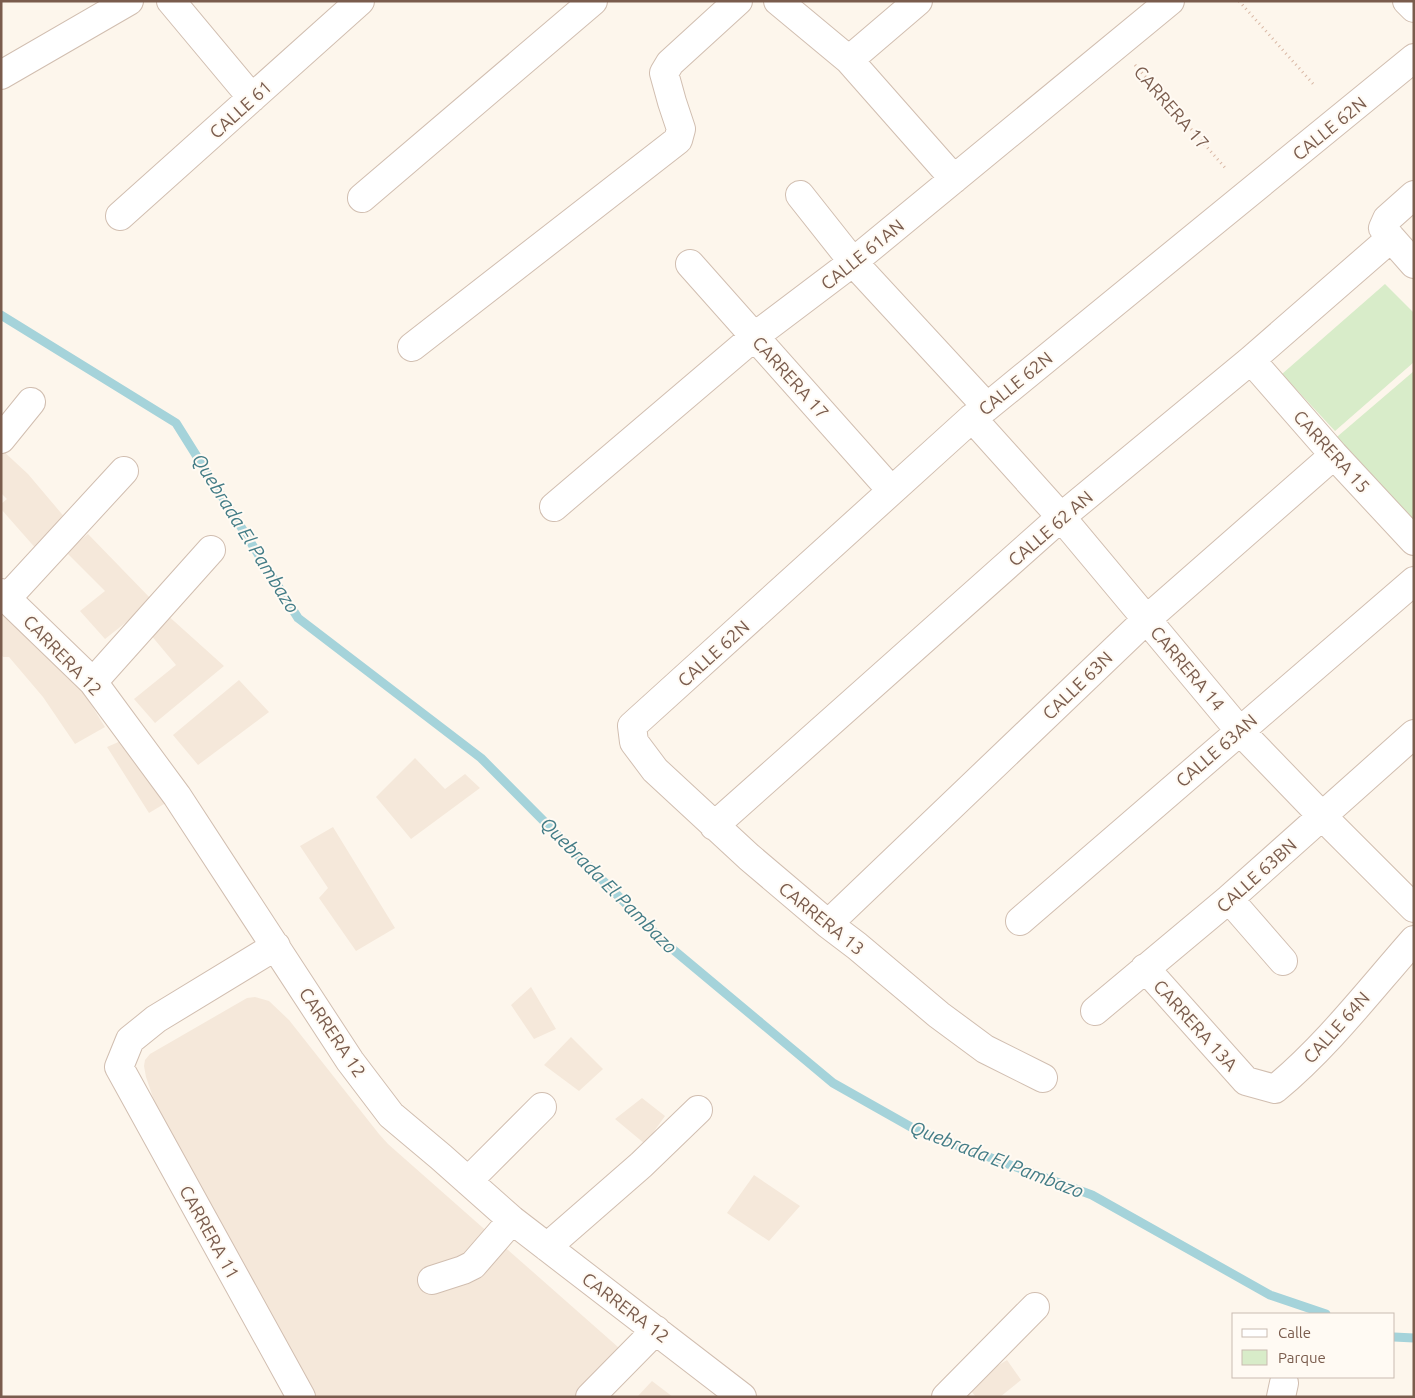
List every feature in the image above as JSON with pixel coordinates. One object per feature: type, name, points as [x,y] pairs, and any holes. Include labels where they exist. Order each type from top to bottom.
[{"type":"street","points":[[1,76],[129,1]]},
{"type":"street","points":[[171,1],[252,98]]},
{"type":"street","name":"CALLE 61","points":[[120,216],[360,1]]},
{"type":"street","points":[[362,198],[593,1]]},
{"type":"street","points":[[412,347],[678,140],[681,129],[664,73],[670,63],[738,1]]},
{"type":"street","points":[[778,1],[849,60],[954,179]]},
{"type":"street","points":[[849,60],[918,1]]},
{"type":"street","name":"CALLE 61AN","points":[[554,507],[755,336],[853,262],[1170,1]]},
{"type":"street","points":[[1407,1],[1414,8]]},
{"type":"street","name":"CALLE 62N","points":[[632,726],[979,412],[1414,58]]},
{"type":"street","points":[[1414,195],[1387,219],[1383,228],[1414,264]]},
{"type":"street","points":[[800,196],[979,412]]},
{"type":"street","name":"CALLE 62 AN","points":[[714,826],[1061,517],[1251,360],[1390,238]]},
{"type":"street","name":"CARRERA 17","points":[[690,264],[891,490]]},
{"type":"street","name":"CARRERA 15","points":[[1251,360],[1334,455],[1414,541]]},
{"type":"street","points":[[1,439],[30,402]]},
{"type":"street","name":"CARRERA 14","points":[[979,412],[1061,517],[1239,730],[1414,908]]},
{"type":"street","name":"CALLE 63N","points":[[828,924],[1147,619],[1334,455]]},
{"type":"street","points":[[4,596],[124,471]]},
{"type":"street","points":[[94,682],[211,550]]},
{"type":"street","name":"CALLE 63AN","points":[[1020,921],[1239,730],[1414,581]]},
{"type":"street","name":"CARRERA 12","points":[[4,596],[94,682],[177,796],[350,1062],[391,1115],[442,1157],[512,1220],[742,1397]]},
{"type":"street","name":"CARRERA 13","points":[[632,726],[634,742],[655,770],[714,826],[828,924],[858,946],[939,1015],[985,1049],[1044,1078]]},
{"type":"street","name":"CALLE 63BN","points":[[1095,1011],[1229,900],[1414,734]]},
{"type":"street","points":[[1229,900],[1283,961]]},
{"type":"street","name":"CALLE 64N","points":[[1246,1081],[1274,1089],[1297,1070],[1329,1037],[1414,940]]},
{"type":"street","name":"CARRERA 11","points":[[276,946],[156,1018],[130,1040],[119,1067],[301,1397]]},
{"type":"street","name":"CARRERA 13A","points":[[1145,968],[1246,1081]]},
{"type":"street","points":[[468,1181],[542,1107]]},
{"type":"street","points":[[547,1247],[641,1165],[698,1110]]},
{"type":"street","points":[[432,1280],[473,1265],[512,1220]]},
{"type":"street","points":[[946,1397],[1036,1307]]},
{"type":"street","points":[[590,1397],[656,1330]]},
{"type":"path","points":[[1239,1],[1316,86]]},
{"type":"path","name":"CARRERA 17","points":[[1117,44],[1227,170]]},
{"type":"shaded area","points":[[1,449],[28,474],[72,526],[38,551],[1,509],[1,504],[7,499],[1,493]]},
{"type":"shaded area","points":[[88,534],[153,601],[105,639],[80,611],[105,591],[66,552]]},
{"type":"shaded area","points":[[1,611],[67,666],[105,727],[75,744],[43,697],[9,657],[3,657],[1,654]]},
{"type":"shaded area","points":[[165,613],[224,666],[155,723],[134,699],[176,665],[150,634]]},
{"type":"shaded area","points":[[239,680],[269,712],[198,765],[173,735]]},
{"type":"shaded area","points":[[123,740],[169,801],[149,813],[107,747]]},
{"type":"shaded area","points":[[415,758],[445,789],[465,774],[480,788],[411,839],[376,797]]},
{"type":"shaded area","points":[[333,827],[395,928],[356,951],[319,898],[328,888],[300,846]]},
{"type":"shaded area","points":[[531,987],[556,1029],[534,1039],[511,1005]]},
{"type":"shaded area","points":[[255,997],[269,1001],[289,1020],[388,1144],[618,1347],[620,1352],[585,1397],[306,1397],[161,1121],[144,1066],[145,1060],[150,1054],[247,998]]},
{"type":"shaded area","points":[[571,1037],[603,1069],[579,1091],[544,1065]]},
{"type":"shaded area","points":[[642,1098],[665,1116],[645,1144],[615,1119]]},
{"type":"shaded area","points":[[754,1175],[800,1206],[769,1241],[727,1213]]},
{"type":"shaded area","points":[[1007,1360],[1021,1380],[1000,1397],[976,1397],[966,1385]]},
{"type":"shaded area","points":[[652,1381],[673,1397],[637,1397]]},
{"type":"green space","points":[[1385,284],[1414,313],[1414,362],[1335,431],[1282,374]]},
{"type":"green space","points":[[1414,371],[1414,530],[1331,442]]},
{"type":"waterway","name":"Quebrada El Pambazo","points":[[1,315],[176,423],[298,618],[481,758],[664,942],[833,1083],[918,1131],[1092,1195],[1270,1295],[1323,1313]]},
{"type":"waterway","name":"Quebrada El Pambazo","points":[[1395,1337],[1414,1338]]}]
